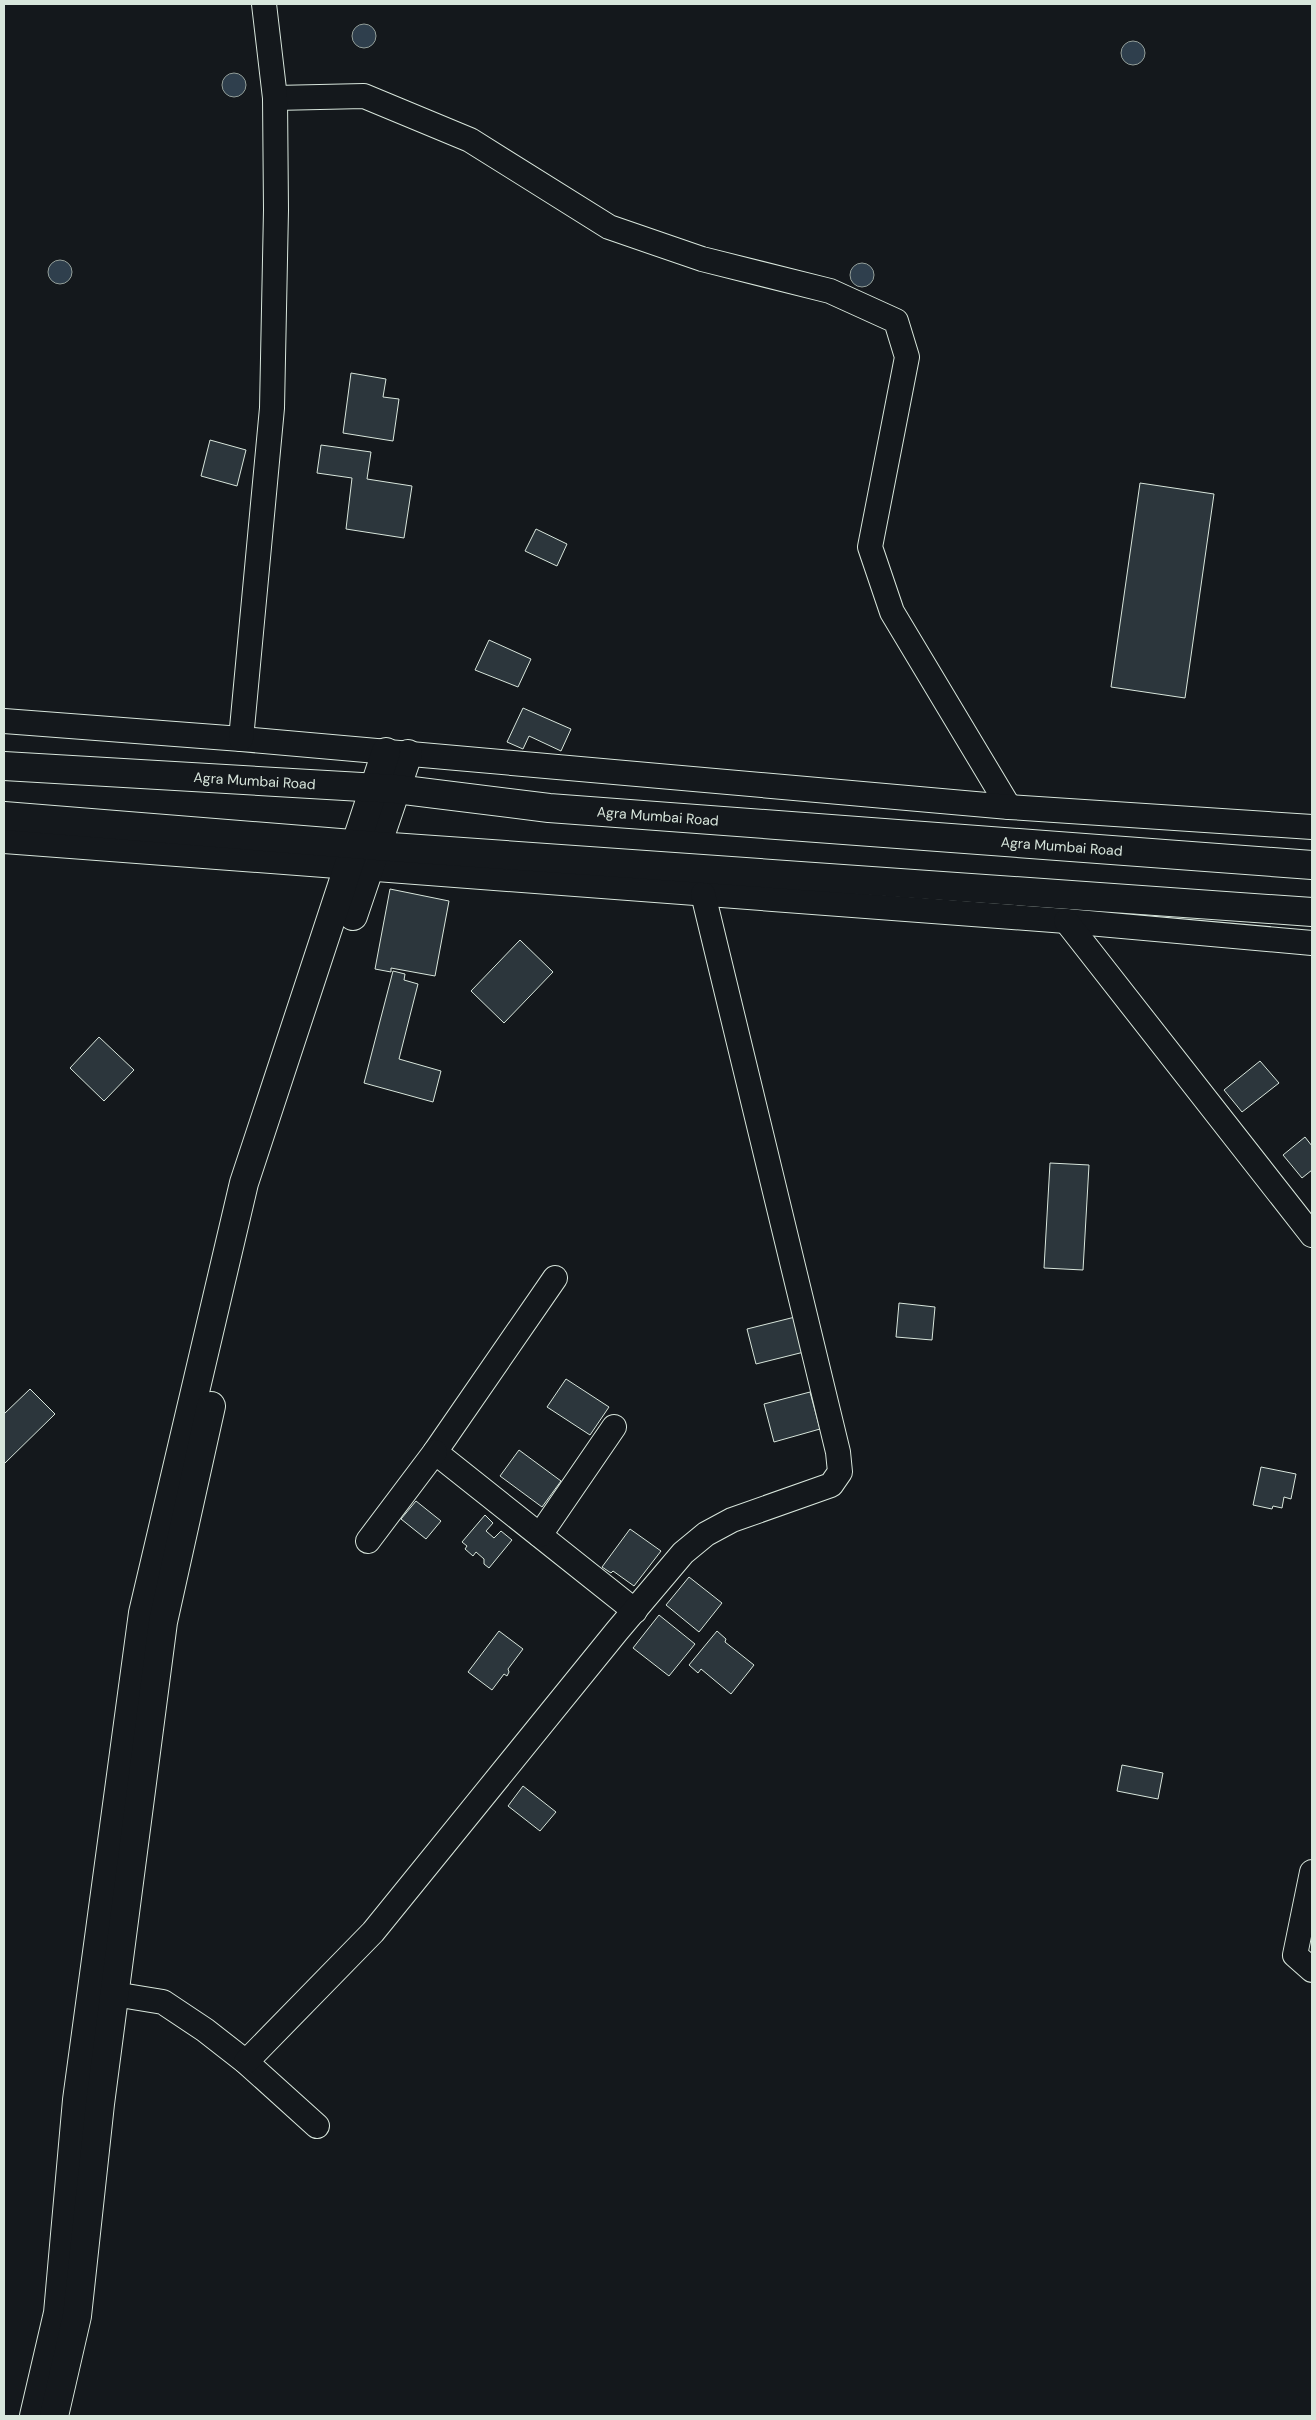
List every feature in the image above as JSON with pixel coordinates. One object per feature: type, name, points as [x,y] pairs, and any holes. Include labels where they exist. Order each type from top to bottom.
[{"type":"main road","points":[[54,2416],[77,2316],[114,1994],[163,1622],[257,1201],[362,857],[397,753]]},
{"type":"main road","name":"Agra Mumbai Road","points":[[4,766],[385,788],[550,808],[1312,865]]},
{"type":"main road","points":[[4,816],[362,857],[1312,912]]},
{"type":"main road","points":[[34,2416],[58,2313],[78,2100],[143,1612],[244,1183],[362,857]]},
{"type":"street","points":[[241,739],[272,408],[276,210],[275,98],[264,4]]},
{"type":"street","points":[[275,98],[364,96],[470,140],[609,227],[702,259],[830,291],[896,321],[907,357],[870,547],[892,612],[1010,807]]},
{"type":"street","points":[[4,721],[241,739],[1010,807],[1312,827]]},
{"type":"street","points":[[4,841],[362,857],[703,894],[1066,921],[1312,943]]},
{"type":"street","points":[[246,2062],[373,1932],[684,1553],[706,1534],[732,1520],[831,1486],[840,1472],[838,1452],[806,1311],[703,894]]},
{"type":"street","points":[[1066,921],[1312,1235]]},
{"type":"street","points":[[368,1541],[435,1452],[555,1278]]},
{"type":"street","points":[[540,1535],[614,1427]]},
{"type":"street","points":[[435,1452],[635,1611]]},
{"type":"street","points":[[1312,1872],[1295,1955],[1312,1970]]},
{"type":"street","points":[[114,1994],[163,2002],[205,2030],[246,2062],[317,2126]]},
{"type":"water","points":[[364,24],[369,25],[375,31],[375,41],[369,47],[364,48],[359,47],[353,41],[352,36],[353,31],[359,25]]},
{"type":"water","points":[[1133,41],[1138,42],[1144,48],[1144,58],[1138,64],[1133,65],[1128,64],[1122,58],[1121,53],[1122,48],[1128,42]]},
{"type":"water","points":[[234,73],[239,74],[245,80],[245,90],[239,96],[234,97],[229,96],[223,90],[222,85],[223,80],[229,74]]},
{"type":"water","points":[[60,260],[65,261],[71,267],[71,277],[65,283],[60,284],[55,283],[49,277],[48,272],[49,267],[55,261]]},
{"type":"water","points":[[862,263],[867,264],[873,270],[873,280],[867,286],[862,287],[857,286],[851,280],[850,275],[851,270],[857,264]]},
{"type":"building","points":[[351,373],[386,379],[383,397],[399,399],[393,441],[343,433]]},
{"type":"building","points":[[210,440],[246,450],[237,486],[201,476]]},
{"type":"building","points":[[321,445],[371,452],[367,479],[412,486],[404,538],[346,529],[352,478],[317,473]]},
{"type":"building","points":[[1140,483],[1214,494],[1185,698],[1111,687]]},
{"type":"building","points":[[536,529],[567,544],[557,566],[525,551]]},
{"type":"building","points":[[489,640],[531,659],[518,687],[475,670]]},
{"type":"building","points":[[523,708],[571,729],[561,751],[529,736],[523,749],[507,742]]},
{"type":"building","points":[[390,889],[449,901],[435,976],[391,968],[391,972],[375,969]]},
{"type":"building","points":[[520,940],[553,972],[504,1023],[471,991]]},
{"type":"building","points":[[393,971],[405,974],[404,980],[418,984],[399,1059],[441,1071],[433,1102],[364,1083]]},
{"type":"building","points":[[99,1037],[134,1070],[104,1101],[70,1068]]},
{"type":"building","points":[[1260,1061],[1279,1083],[1242,1112],[1224,1090]]},
{"type":"building","points":[[1305,1137],[1312,1146],[1312,1170],[1302,1178],[1283,1155]]},
{"type":"building","points":[[1050,1163],[1089,1165],[1083,1270],[1044,1268]]},
{"type":"building","points":[[899,1303],[935,1307],[932,1340],[896,1337]]},
{"type":"building","points":[[795,1317],[804,1352],[756,1364],[747,1329]]},
{"type":"building","points":[[566,1379],[609,1407],[590,1435],[547,1407]]},
{"type":"building","points":[[30,1389],[55,1414],[4,1464],[4,1414]]},
{"type":"building","points":[[810,1392],[820,1429],[774,1442],[764,1404]]},
{"type":"building","points":[[519,1450],[561,1481],[542,1507],[500,1476]]},
{"type":"building","points":[[1261,1467],[1296,1474],[1291,1499],[1284,1497],[1282,1508],[1273,1506],[1272,1509],[1253,1505]]},
{"type":"building","points":[[416,1501],[441,1521],[426,1539],[401,1519]]},
{"type":"building","points":[[485,1515],[493,1523],[486,1531],[494,1538],[501,1531],[512,1540],[489,1568],[484,1564],[484,1559],[476,1552],[473,1556],[465,1549],[467,1546],[462,1542]]},
{"type":"building","points":[[630,1529],[661,1551],[634,1586],[613,1571],[611,1573],[602,1567]]},
{"type":"building","points":[[689,1577],[722,1603],[699,1632],[666,1605]]},
{"type":"building","points":[[659,1615],[695,1644],[669,1676],[633,1648]]},
{"type":"building","points":[[499,1631],[523,1649],[508,1669],[507,1676],[504,1674],[492,1690],[468,1672]]},
{"type":"building","points":[[717,1631],[726,1639],[725,1642],[754,1665],[731,1694],[701,1669],[698,1673],[689,1665]]},
{"type":"building","points":[[1122,1765],[1163,1773],[1158,1799],[1117,1791]]},
{"type":"building","points":[[523,1786],[556,1812],[540,1831],[508,1806]]}]
